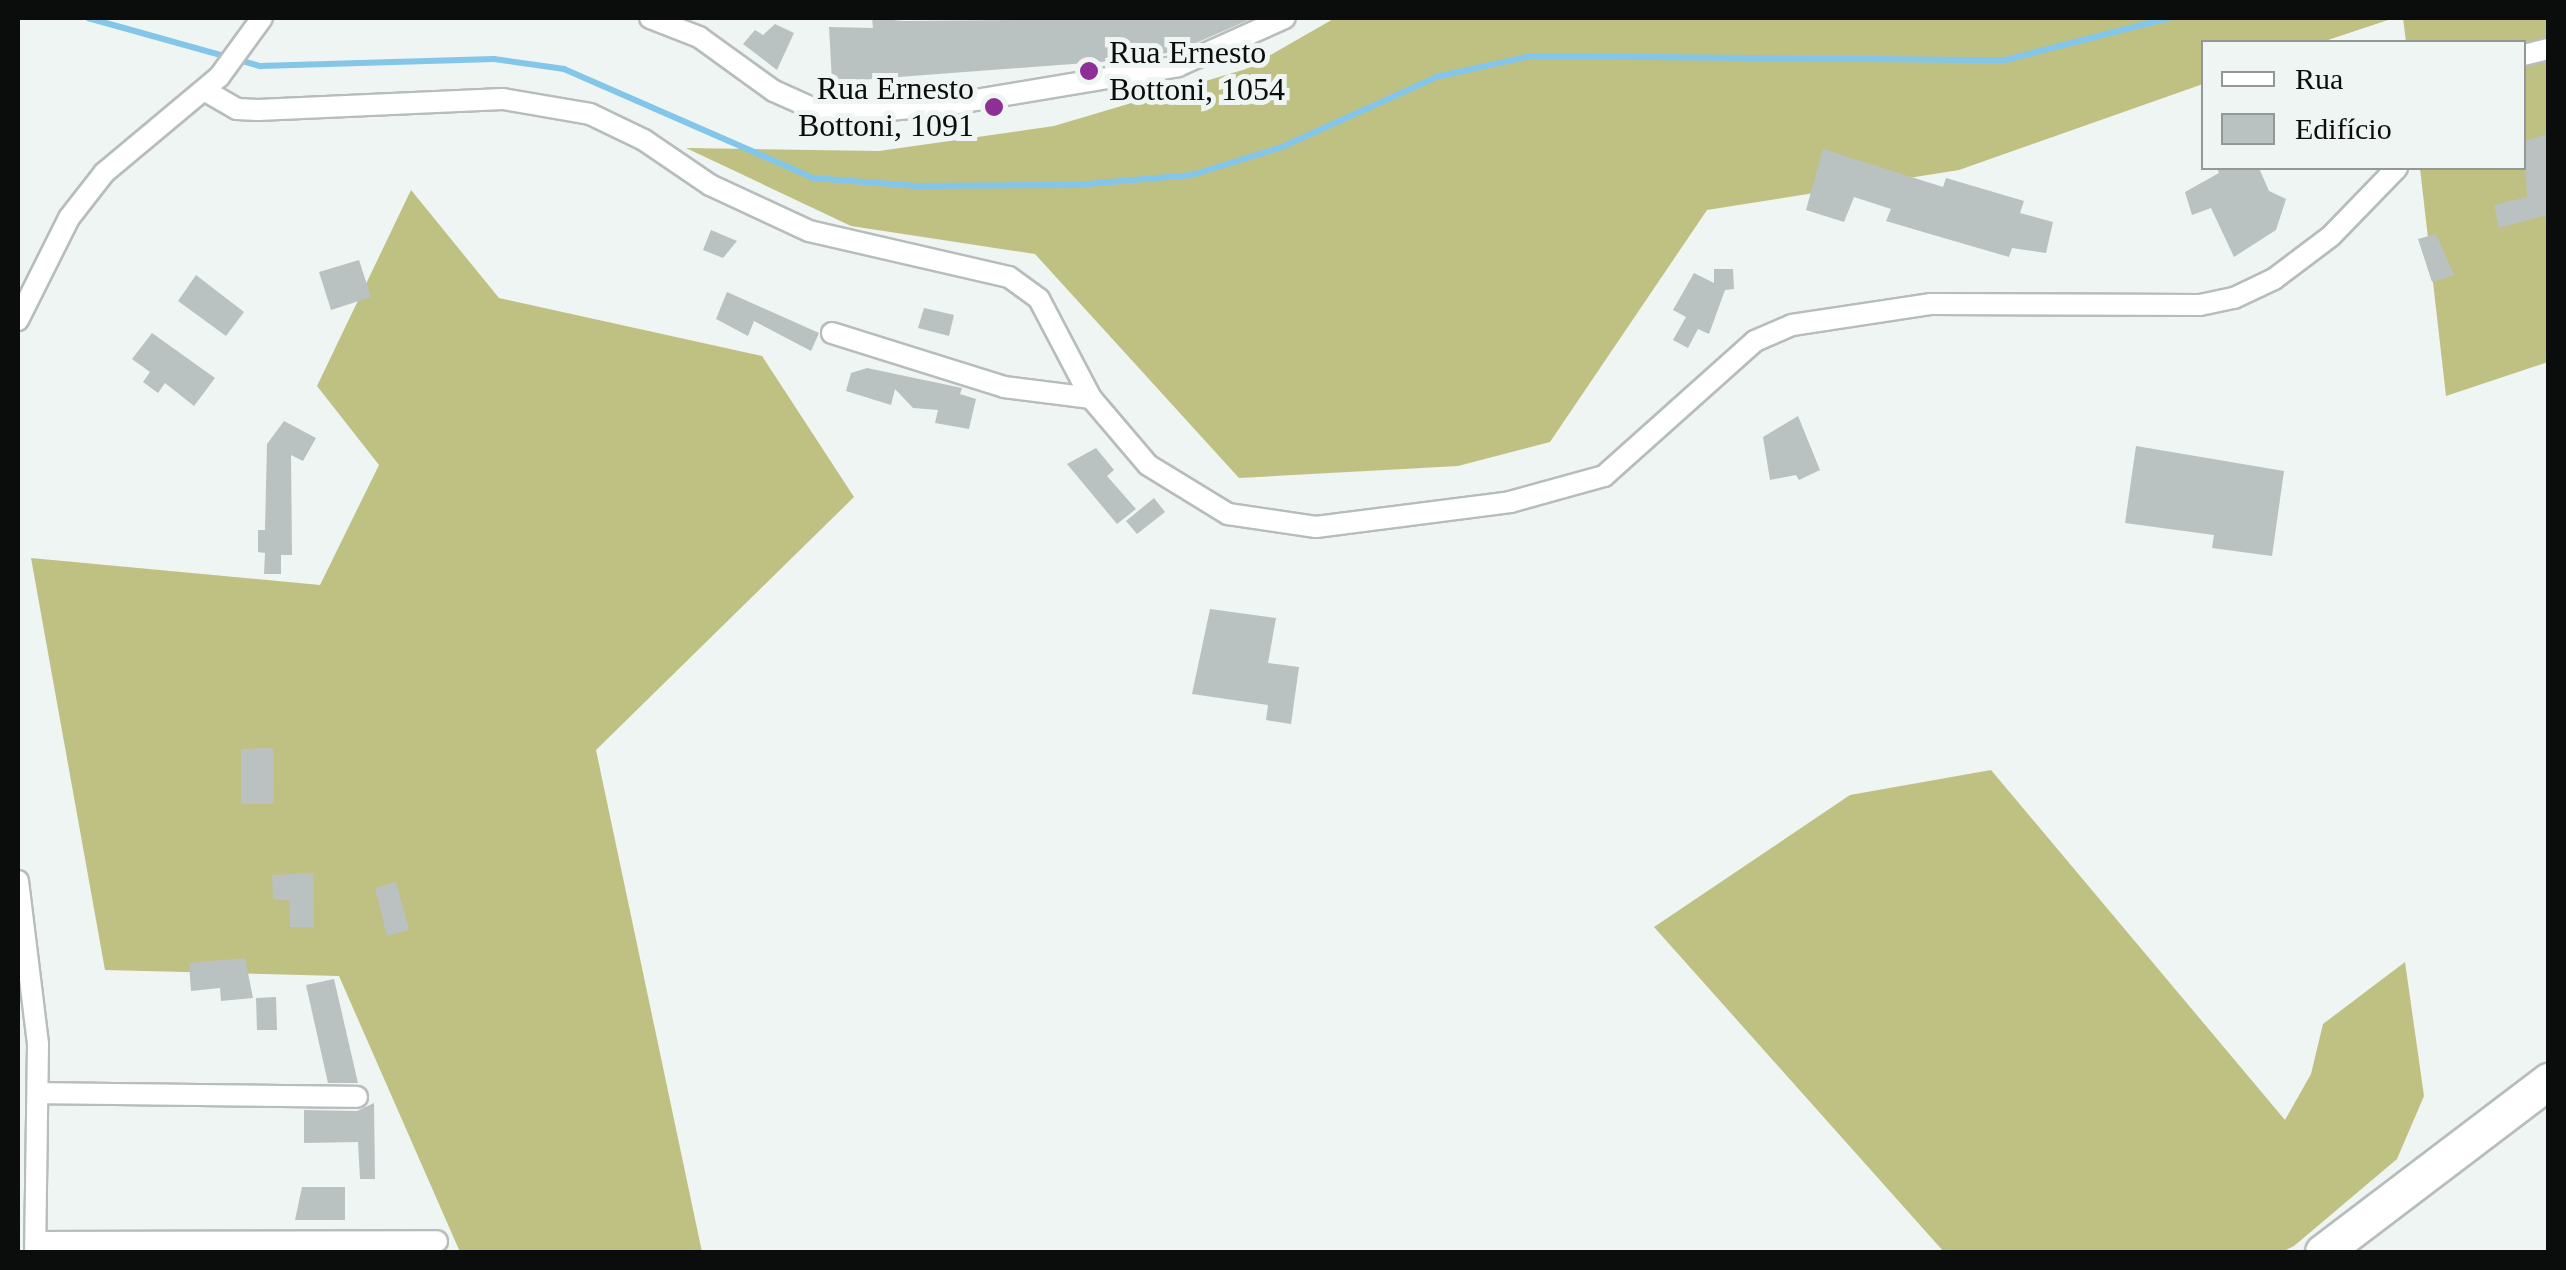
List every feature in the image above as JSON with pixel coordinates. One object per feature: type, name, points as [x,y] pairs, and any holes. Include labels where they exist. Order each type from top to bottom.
[{"type":"highway","points":[[2324,1252],[2548,1081]]},
{"type":"street","points":[[18,320],[70,218],[104,173],[211,83],[262,18]]},
{"type":"street","points":[[650,18],[699,38],[774,91],[812,108],[848,114],[952,104],[1178,66],[1285,18]]},
{"type":"street","points":[[690,18],[699,38]]},
{"type":"street","points":[[211,83],[236,108],[258,110],[502,99],[590,114],[644,140],[710,185],[808,231],[1009,277],[1038,298],[1091,398],[1148,465],[1190,496],[1260,524],[1316,527],[1510,502],[1604,476],[1755,341],[1792,325],[1931,304],[2200,305],[2234,298],[2274,279],[2332,236],[2395,170]]},
{"type":"street","points":[[832,333],[1004,387],[1091,398]]},
{"type":"street","points":[[18,881],[40,1093],[36,1247],[437,1241]]},
{"type":"street","points":[[40,1093],[357,1097]]},
{"type":"green space","points":[[1335,18],[2394,18],[2328,40],[2201,40],[2201,85],[1959,170],[1707,210],[1550,442],[1458,466],[1239,478],[1035,254],[851,226],[686,148],[879,151],[1054,126],[1246,69]]},
{"type":"green space","points":[[2403,18],[2548,18],[2548,362],[2446,396],[2420,170],[2526,170],[2526,40],[2406,40]]},
{"type":"green space","points":[[411,190],[499,298],[762,356],[854,497],[596,750],[702,1252],[460,1252],[339,976],[105,970],[31,558],[320,585],[379,465],[317,386]]},
{"type":"green space","points":[[1991,770],[2285,1120],[2311,1074],[2323,1024],[2405,962],[2424,1096],[2397,1159],[2294,1246],[2282,1252],[1944,1252],[1654,927],[1850,795]]},
{"type":"building","points":[[872,18],[1253,18],[1180,50],[1139,59],[832,82],[829,27],[873,28]]},
{"type":"building","points":[[775,24],[794,33],[777,70],[743,44],[755,30],[763,35]]},
{"type":"building","points":[[2548,134],[2548,215],[2499,228],[2494,205],[2527,197],[2526,140]]},
{"type":"building","points":[[1823,149],[1943,187],[1946,178],[2024,201],[2020,213],[2053,222],[2046,253],[2012,248],[2009,257],[1930,234],[1886,221],[1891,209],[1854,197],[1844,222],[1806,210]]},
{"type":"building","points":[[2218,170],[2260,170],[2269,191],[2286,199],[2276,230],[2234,257],[2211,208],[2192,215],[2185,192],[2219,173]]},
{"type":"building","points":[[711,230],[737,241],[723,258],[703,250]]},
{"type":"building","points":[[2436,234],[2454,275],[2432,282],[2418,239]]},
{"type":"building","points":[[359,260],[371,297],[331,310],[319,272]]},
{"type":"building","points":[[1714,269],[1733,269],[1734,289],[1725,290],[1709,334],[1698,329],[1688,348],[1673,340],[1686,317],[1673,310],[1694,273],[1714,283]]},
{"type":"building","points":[[196,275],[244,312],[226,336],[178,301]]},
{"type":"building","points":[[727,292],[819,333],[811,351],[754,321],[748,336],[716,319]]},
{"type":"building","points":[[924,308],[954,315],[949,336],[918,328]]},
{"type":"building","points":[[152,333],[215,378],[194,406],[165,383],[158,393],[143,382],[150,372],[132,359]]},
{"type":"building","points":[[867,368],[962,388],[960,394],[976,399],[969,429],[935,423],[938,410],[913,408],[895,389],[891,405],[846,391],[851,373]]},
{"type":"building","points":[[1798,416],[1820,470],[1799,480],[1796,475],[1770,480],[1763,437]]},
{"type":"building","points":[[284,421],[316,438],[303,461],[291,455],[292,555],[281,555],[281,574],[264,574],[265,553],[258,552],[258,530],[265,530],[267,444]]},
{"type":"building","points":[[2136,446],[2284,471],[2272,556],[2212,548],[2214,535],[2125,523]]},
{"type":"building","points":[[1096,448],[1114,470],[1107,476],[1136,509],[1117,524],[1067,464]]},
{"type":"building","points":[[1154,498],[1165,512],[1137,534],[1126,521]]},
{"type":"building","points":[[1210,609],[1276,618],[1268,663],[1299,667],[1291,724],[1266,720],[1268,705],[1192,694]]},
{"type":"building","points":[[273,748],[274,804],[241,804],[241,749]]},
{"type":"building","points":[[313,873],[314,927],[290,927],[290,901],[273,899],[272,875]]},
{"type":"building","points":[[396,882],[409,930],[387,936],[375,888]]},
{"type":"building","points":[[245,958],[253,998],[221,1001],[220,988],[191,991],[189,963]]},
{"type":"building","points":[[334,979],[358,1083],[328,1083],[306,985]]},
{"type":"building","points":[[276,997],[277,1030],[257,1030],[256,998]]},
{"type":"building","points":[[374,1103],[375,1179],[360,1179],[358,1142],[304,1143],[304,1110],[357,1111]]},
{"type":"building","points":[[302,1187],[345,1187],[345,1220],[295,1220]]},
{"type":"waterway","points":[[88,18],[260,66],[494,59],[564,69],[813,178],[917,186],[1075,185],[1192,175],[1282,147],[1436,77],[1531,56],[2005,60],[2169,18]]},
{"type":"place","name":"Rua Ernesto Bottoni, 1054","points":[[1089,71]]},
{"type":"place","name":"Rua Ernesto Bottoni, 1091","points":[[994,107]]}]
